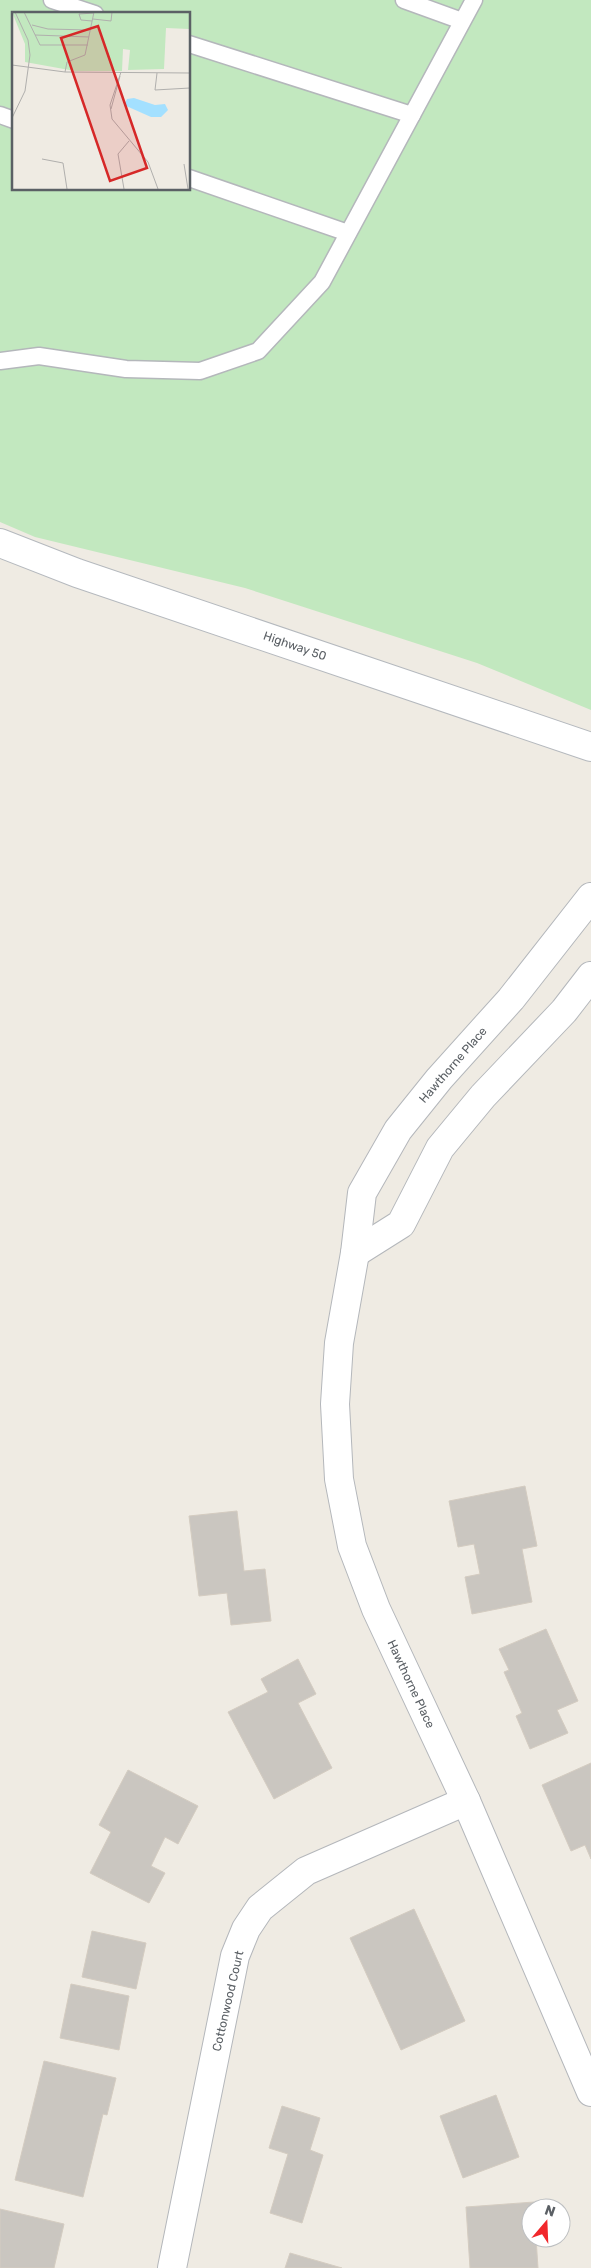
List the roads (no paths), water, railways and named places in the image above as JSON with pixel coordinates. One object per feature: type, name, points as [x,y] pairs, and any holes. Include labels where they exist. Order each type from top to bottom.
[{"type":"street","name":"Highway 50","points":[[0,543],[87,576],[591,747]]},
{"type":"street","name":"Hawthorne Place","points":[[591,897],[511,999],[439,1079],[398,1130],[362,1193],[355,1253],[339,1344],[335,1404],[339,1479],[352,1546],[376,1609],[466,1801],[591,2092]]},
{"type":"street","points":[[355,1253],[401,1224],[440,1148],[483,1096],[564,1011],[591,976]]},
{"type":"street","name":"Cottonwood Court","points":[[172,2268],[236,1956],[246,1929],[260,1908],[306,1871],[466,1801]]},
{"type":"lane","points":[[52,0],[89,12]]},
{"type":"lane","points":[[404,0],[462,21]]},
{"type":"lane","points":[[0,361],[39,356],[126,369],[200,371],[258,351],[322,282],[474,0]]},
{"type":"lane","points":[[190,44],[412,115]]},
{"type":"lane","points":[[0,115],[12,119]]},
{"type":"lane","points":[[190,178],[348,233]]}]
